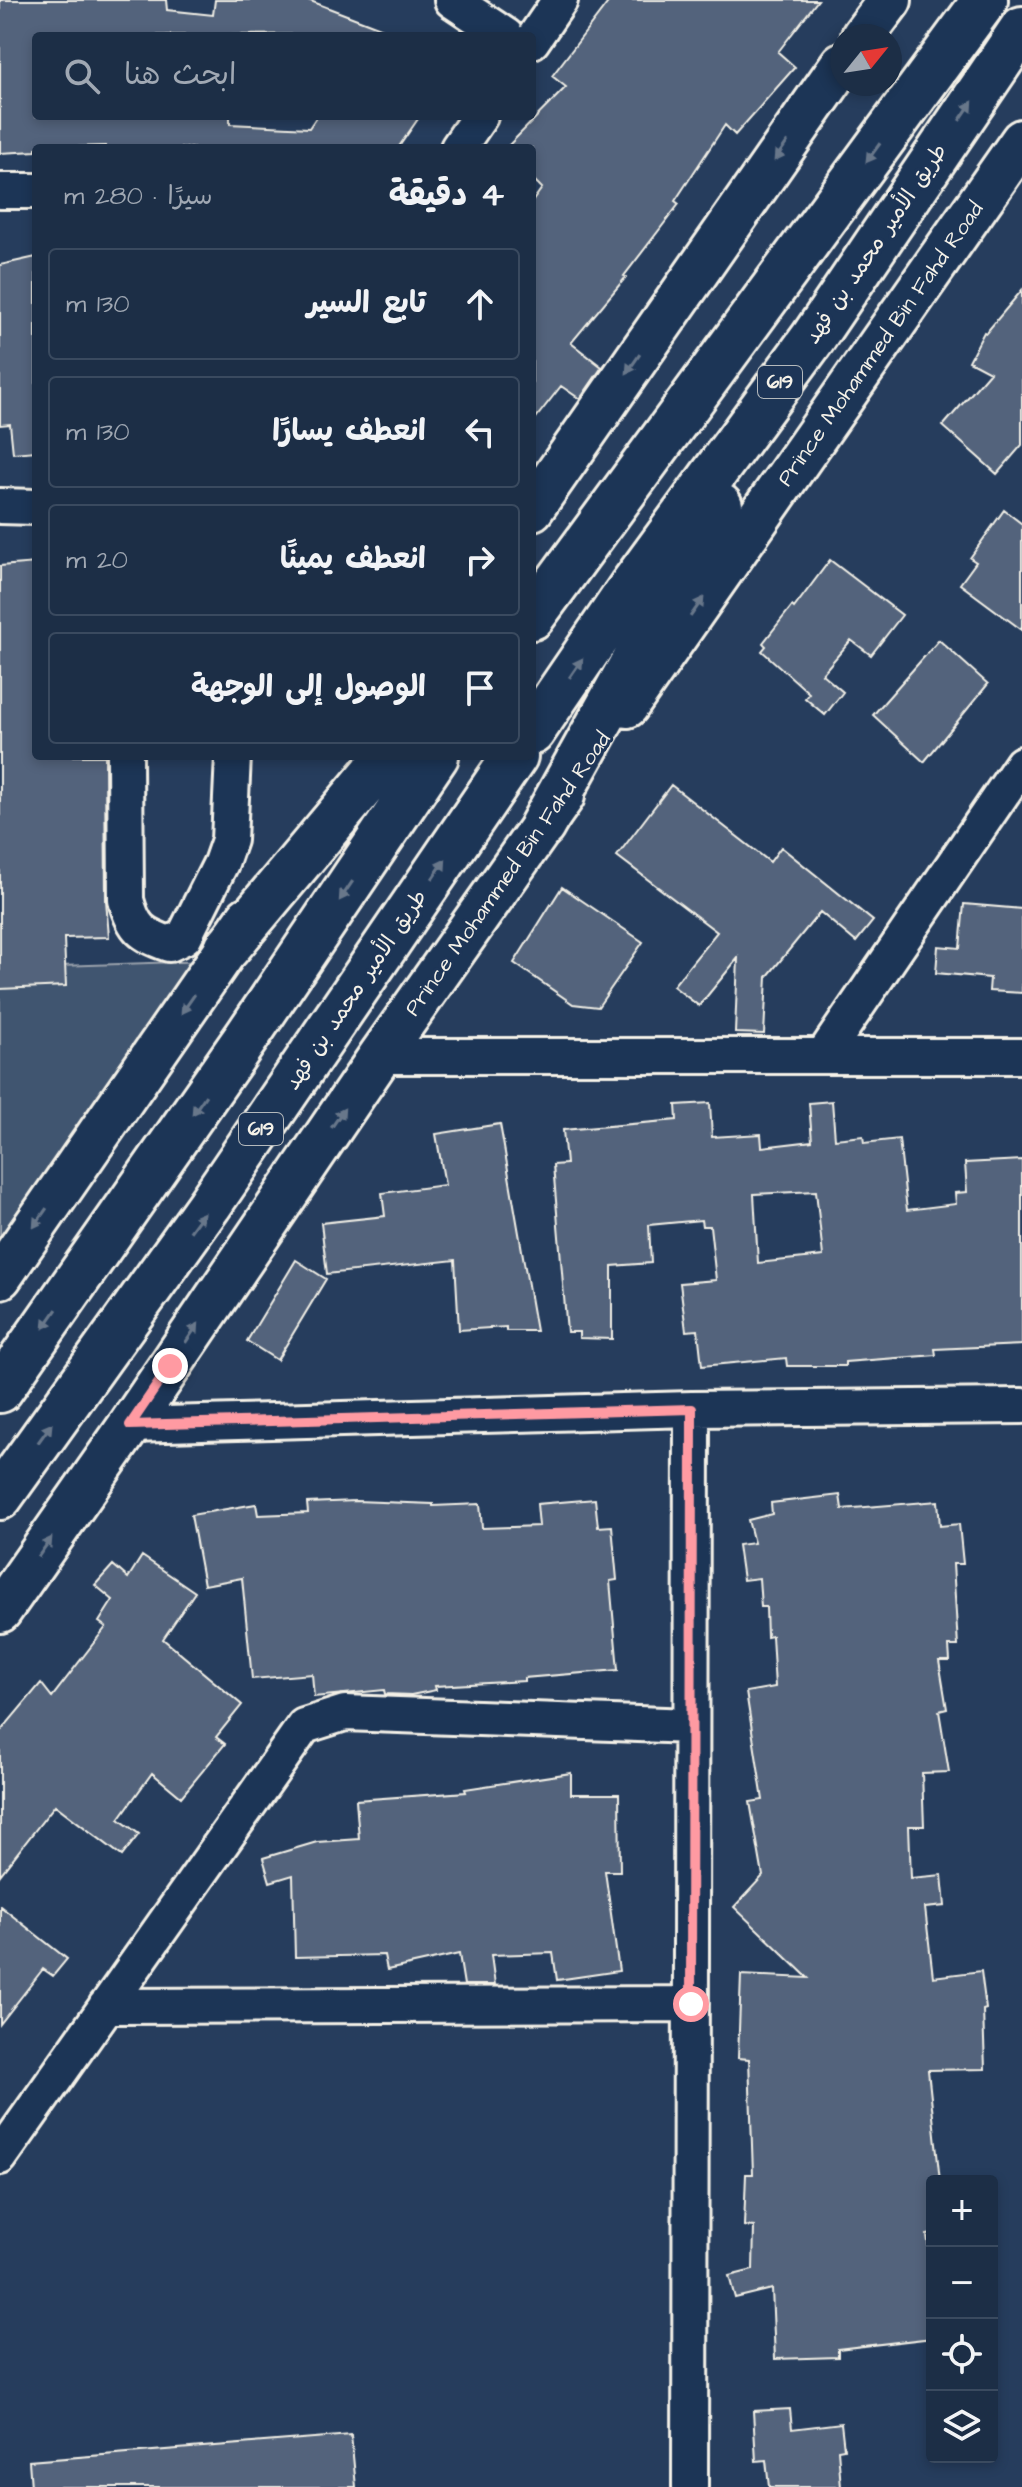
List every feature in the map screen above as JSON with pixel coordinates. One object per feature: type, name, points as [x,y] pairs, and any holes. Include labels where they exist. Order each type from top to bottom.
[{"type":"highway","name":"619","points":[[536,612],[985,0]]},
{"type":"highway","name":"طريق الأمير محمد بن فهد","points":[[536,726],[631,587],[813,338],[1022,29]]},
{"type":"highway","points":[[542,826],[813,338]]},
{"type":"highway","points":[[536,579],[732,345]]},
{"type":"highway","points":[[227,948],[385,760]]},
{"type":"highway","points":[[0,1390],[433,760]]},
{"type":"highway","name":"طريق الأمير محمد بن فهد","points":[[0,1497],[209,1205],[512,760]]},
{"type":"main road","points":[[872,24],[890,0]]},
{"type":"main road","points":[[536,503],[830,81]]},
{"type":"main road","name":"Prince Mohammed Bin Fahd Road","points":[[0,1611],[380,1056],[1022,141]]},
{"type":"main road","points":[[0,1277],[357,760]]},
{"type":"street","points":[[452,0],[500,32]]},
{"type":"street","points":[[536,35],[560,0]]},
{"type":"street","points":[[461,144],[477,120]]},
{"type":"street","points":[[0,191],[32,191]]},
{"type":"street","points":[[0,506],[32,507]]},
{"type":"street","points":[[125,760],[126,900],[131,920],[145,935],[169,944],[184,937],[221,863],[230,827],[233,760]]},
{"type":"street","points":[[823,1056],[1022,764]]},
{"type":"street","points":[[380,1056],[1022,1056]]},
{"type":"street","points":[[130,1425],[692,1409],[1022,1406]]},
{"type":"street","points":[[690,2487],[692,1409]]},
{"type":"street","points":[[0,2157],[304,1726],[345,1713],[691,1726]]},
{"type":"street","points":[[106,2006],[691,2004]]},
{"type":"shaded area","points":[[209,961],[0,1255],[0,968]]},
{"type":"building","points":[[0,0],[166,0],[167,10],[213,15],[215,0],[308,0],[391,32],[32,32],[32,120],[230,120],[230,124],[309,128],[314,120],[417,120],[401,144],[32,144],[32,151],[0,153]]},
{"type":"building","points":[[610,0],[818,0],[778,52],[795,67],[735,135],[725,125],[675,201],[679,204],[626,277],[571,343],[602,367],[580,399],[561,386],[536,418],[536,196],[542,188],[536,182],[536,144],[510,144],[566,87],[552,76]]},
{"type":"building","points":[[32,258],[32,451],[13,453],[10,424],[0,425],[0,265]]},
{"type":"building","points":[[1022,290],[1022,445],[997,474],[943,426],[990,372],[969,361],[984,332]]},
{"type":"building","points":[[1004,510],[1022,524],[1022,630],[960,584],[976,562],[970,558]]},
{"type":"building","points":[[830,560],[902,615],[871,655],[851,640],[822,674],[843,692],[825,715],[805,698],[809,693],[762,651],[766,646],[763,643]]},
{"type":"building","points":[[32,563],[32,760],[105,760],[109,937],[64,938],[66,986],[0,989],[0,566]]},
{"type":"building","points":[[939,640],[988,684],[924,762],[873,715]]},
{"type":"building","points":[[671,785],[770,862],[781,847],[873,921],[856,942],[820,912],[767,977],[764,1034],[735,1033],[738,958],[699,1006],[673,986],[717,932],[617,856]]},
{"type":"building","points":[[562,887],[643,942],[598,1007],[573,1004],[514,963]]},
{"type":"building","points":[[964,904],[1022,909],[1022,993],[989,991],[990,978],[936,973],[938,946],[960,948]]},
{"type":"building","points":[[832,1101],[835,1139],[863,1136],[864,1143],[899,1139],[907,1210],[956,1204],[955,1193],[967,1192],[965,1163],[1022,1160],[1022,1345],[935,1349],[936,1355],[845,1362],[845,1366],[787,1366],[786,1358],[702,1366],[698,1330],[686,1331],[680,1283],[716,1280],[710,1226],[702,1226],[701,1220],[649,1225],[651,1263],[612,1266],[612,1339],[579,1338],[579,1332],[567,1332],[553,1165],[566,1164],[563,1130],[677,1120],[676,1105],[710,1103],[712,1137],[761,1134],[762,1147],[812,1141],[809,1103]],"holes":[[[816,1191],[823,1256],[758,1263],[754,1194]]]},
{"type":"building","points":[[500,1124],[536,1331],[506,1331],[506,1327],[459,1330],[455,1260],[327,1274],[321,1223],[385,1216],[382,1193],[445,1185],[436,1134]]},
{"type":"building","points":[[296,1260],[326,1279],[277,1360],[247,1341]]},
{"type":"building","points":[[840,1495],[842,1509],[938,1501],[940,1526],[959,1524],[963,1564],[953,1564],[958,1646],[949,1646],[950,1661],[939,1661],[947,1709],[939,1711],[949,1772],[922,1773],[924,1826],[909,1826],[911,1878],[942,1875],[945,1906],[925,1908],[933,1977],[981,1971],[986,2009],[983,2010],[985,2069],[928,2070],[939,2175],[926,2175],[926,2339],[838,2349],[838,2357],[775,2359],[772,2289],[735,2298],[729,2276],[753,2270],[754,2227],[744,2226],[746,2174],[753,2174],[749,2059],[738,2058],[741,1975],[808,1978],[734,1907],[763,1876],[750,1802],[763,1800],[746,1692],[775,1687],[772,1636],[767,1637],[766,1607],[761,1607],[759,1578],[743,1580],[738,1545],[754,1543],[748,1520],[772,1514],[771,1503]]},
{"type":"building","points":[[595,1499],[598,1527],[612,1526],[617,1580],[610,1581],[618,1670],[524,1678],[524,1681],[435,1686],[436,1690],[411,1695],[385,1694],[384,1690],[314,1697],[312,1674],[252,1679],[242,1578],[204,1585],[191,1515],[256,1504],[258,1515],[308,1513],[307,1503],[480,1504],[482,1528],[539,1526],[537,1504]]},
{"type":"building","points":[[142,1556],[195,1592],[163,1639],[242,1705],[216,1737],[225,1744],[181,1797],[152,1773],[119,1819],[139,1834],[122,1856],[55,1805],[0,1875],[0,1732],[41,1683],[52,1697],[106,1627],[99,1622],[113,1600],[95,1585],[113,1565],[128,1578]]},
{"type":"building","points":[[571,1773],[571,1794],[619,1794],[620,1871],[605,1871],[619,1971],[557,1980],[553,1953],[491,1955],[495,1985],[464,1985],[459,1954],[387,1970],[384,1955],[295,1957],[293,1875],[270,1882],[263,1858],[317,1842],[359,1839],[356,1800],[466,1792],[465,1789]]},
{"type":"building","points":[[0,1906],[67,1959],[53,1976],[43,1969],[0,2024]]},
{"type":"building","points":[[790,2409],[792,2429],[841,2423],[844,2449],[838,2450],[841,2487],[769,2487],[766,2460],[756,2461],[753,2411]]},
{"type":"building","points":[[351,2435],[356,2487],[31,2487],[29,2461]]},
{"type":"route","points":[[170,1366],[130,1425],[692,1409],[691,2004]]}]
